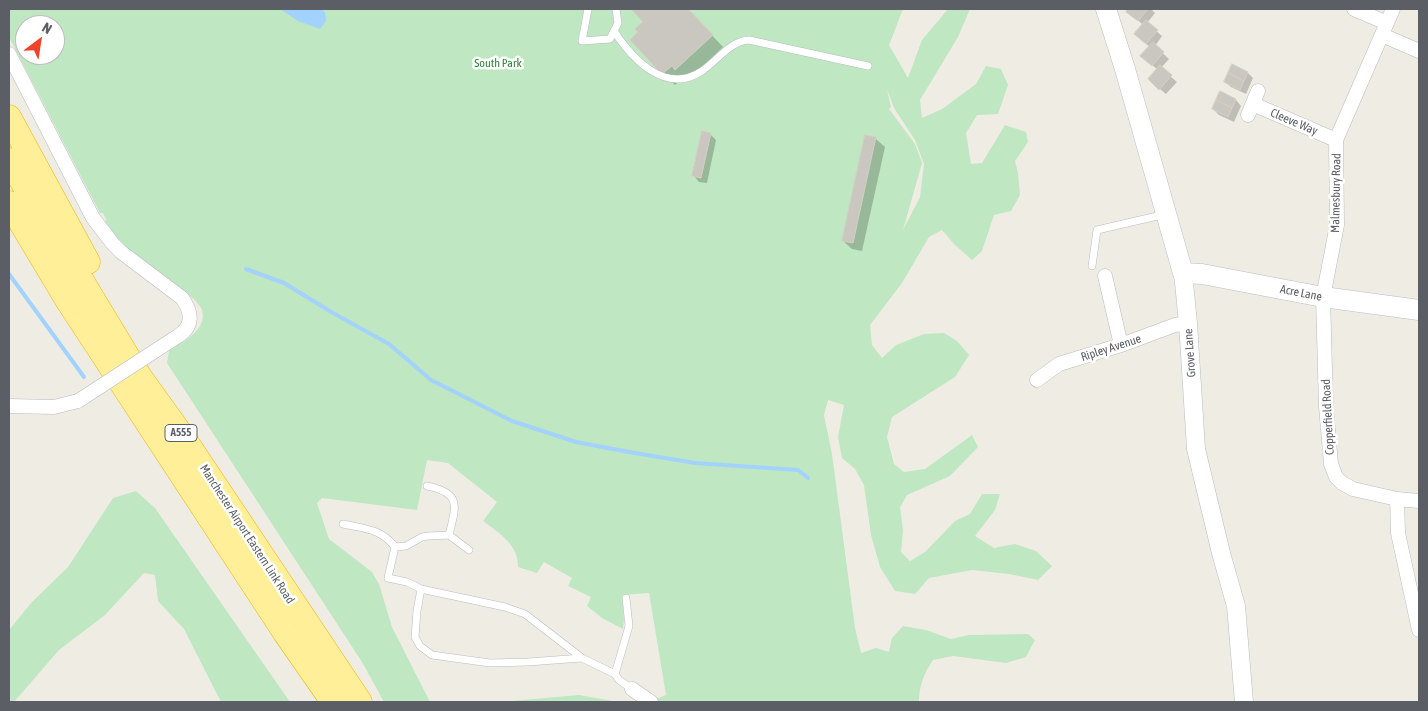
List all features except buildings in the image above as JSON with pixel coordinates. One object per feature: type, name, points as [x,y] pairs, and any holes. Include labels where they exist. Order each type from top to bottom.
[{"type":"highway","points":[[9,117],[150,373],[179,432]]},
{"type":"highway","name":"Manchester Airport Eastern Link Road","points":[[9,160],[140,377],[360,702]]},
{"type":"highway","name":"Manchester Airport Eastern Link Road","points":[[9,203],[69,303],[285,633],[333,702]]},
{"type":"highway","points":[[9,217],[69,303]]},
{"type":"main road","name":"Grove Lane","points":[[1106,9],[1183,272]]},
{"type":"main road","name":"Acre Lane","points":[[1183,272],[1323,297],[1419,310]]},
{"type":"street","points":[[1354,9],[1419,51]]},
{"type":"street","name":"Malmesbury Road","points":[[1323,297],[1338,225],[1336,140],[1393,9]]},
{"type":"street","points":[[9,54],[93,218],[122,252],[182,298],[188,306],[190,315],[190,323],[187,329],[178,336],[78,401],[54,407],[9,406]]},
{"type":"street","name":"Cleeve Way","points":[[1253,103],[1336,140]]},
{"type":"street","name":"Grove Lane","points":[[1183,272],[1196,449],[1236,606],[1244,702]]},
{"type":"street","points":[[1105,276],[1121,345]]},
{"type":"street","name":"Copperfield Road","points":[[1323,297],[1326,406],[1331,464],[1336,477],[1353,489],[1397,499],[1419,501]]},
{"type":"street","name":"Ripley Avenue","points":[[1037,380],[1059,364],[1121,345],[1176,325],[1188,323]]},
{"type":"street","points":[[1397,499],[1398,533],[1419,630]]},
{"type":"street","points":[[632,689],[651,702]]},
{"type":"lane","points":[[588,9],[582,41],[610,39],[618,23],[616,9]]},
{"type":"lane","points":[[614,31],[623,45],[640,63],[658,76],[673,80],[688,78],[703,71],[713,61],[742,40],[750,40],[868,66]]},
{"type":"lane","points":[[1092,266],[1097,230],[1166,214]]},
{"type":"lane","points":[[427,486],[444,491],[452,497],[455,503],[456,509],[449,534]]},
{"type":"lane","points":[[343,524],[381,533],[395,546],[406,546],[422,537],[449,534],[469,550]]},
{"type":"lane","points":[[395,546],[388,578],[408,582],[421,589],[524,614],[582,658],[615,674],[619,680],[632,689]]},
{"type":"lane","points":[[421,589],[415,637],[420,646],[432,655],[490,663],[582,658]]},
{"type":"lane","points":[[615,674],[629,626],[626,598]]},
{"type":"green space","name":"South Park","points":[[9,9],[903,9],[889,45],[908,78],[922,40],[948,9],[970,9],[958,37],[920,100],[922,118],[942,109],[976,84],[986,66],[1001,69],[1008,85],[998,114],[977,115],[966,133],[971,164],[982,163],[1005,125],[1026,132],[1028,142],[1015,161],[1020,195],[1011,211],[994,215],[982,251],[972,260],[942,230],[929,237],[902,283],[870,325],[872,345],[882,358],[896,345],[924,334],[944,333],[957,341],[969,355],[955,377],[892,417],[887,437],[894,464],[904,472],[925,469],[972,435],[978,447],[950,476],[907,495],[900,507],[903,530],[901,552],[910,561],[925,552],[955,521],[970,514],[982,494],[1000,494],[995,510],[975,536],[994,548],[1015,544],[1036,551],[1052,566],[1038,580],[1009,574],[972,570],[929,578],[915,594],[895,591],[880,567],[871,535],[864,485],[855,469],[842,458],[838,437],[844,405],[828,400],[824,415],[832,454],[855,628],[861,653],[876,648],[889,652],[892,638],[903,626],[926,630],[951,639],[969,635],[1028,634],[1035,640],[1026,657],[1006,663],[953,656],[933,660],[923,680],[919,702],[649,702],[666,695],[649,593],[622,595],[623,629],[602,618],[587,606],[591,597],[568,586],[572,578],[544,562],[537,573],[518,567],[512,546],[483,521],[497,502],[448,463],[427,460],[417,510],[322,498],[317,503],[329,539],[372,572],[379,584],[392,627],[430,702],[384,702],[362,662],[167,363],[169,351],[193,335],[198,329],[203,317],[201,309],[195,300],[121,244],[105,222],[106,219],[103,213],[100,213],[23,65],[65,65],[65,15],[15,15],[15,49],[9,37]],"holes":[[[887,89],[894,108],[915,140],[924,164],[920,197],[903,230],[922,163],[915,144],[889,109],[891,107]]]},
{"type":"green space","points":[[136,491],[155,508],[290,702],[221,702],[184,629],[158,601],[155,575],[144,573],[105,615],[59,650],[14,702],[9,702],[9,630],[32,602],[68,567],[113,498]]},
{"type":"green space","points":[[579,695],[618,702],[501,702]]},
{"type":"water","points":[[280,9],[322,9],[325,12],[326,21],[320,29],[298,21]]},
{"type":"waterway","points":[[246,269],[284,283],[389,344],[431,380],[512,421],[576,442],[695,463],[798,470],[808,478]]},
{"type":"waterway","points":[[9,274],[84,377]]}]
